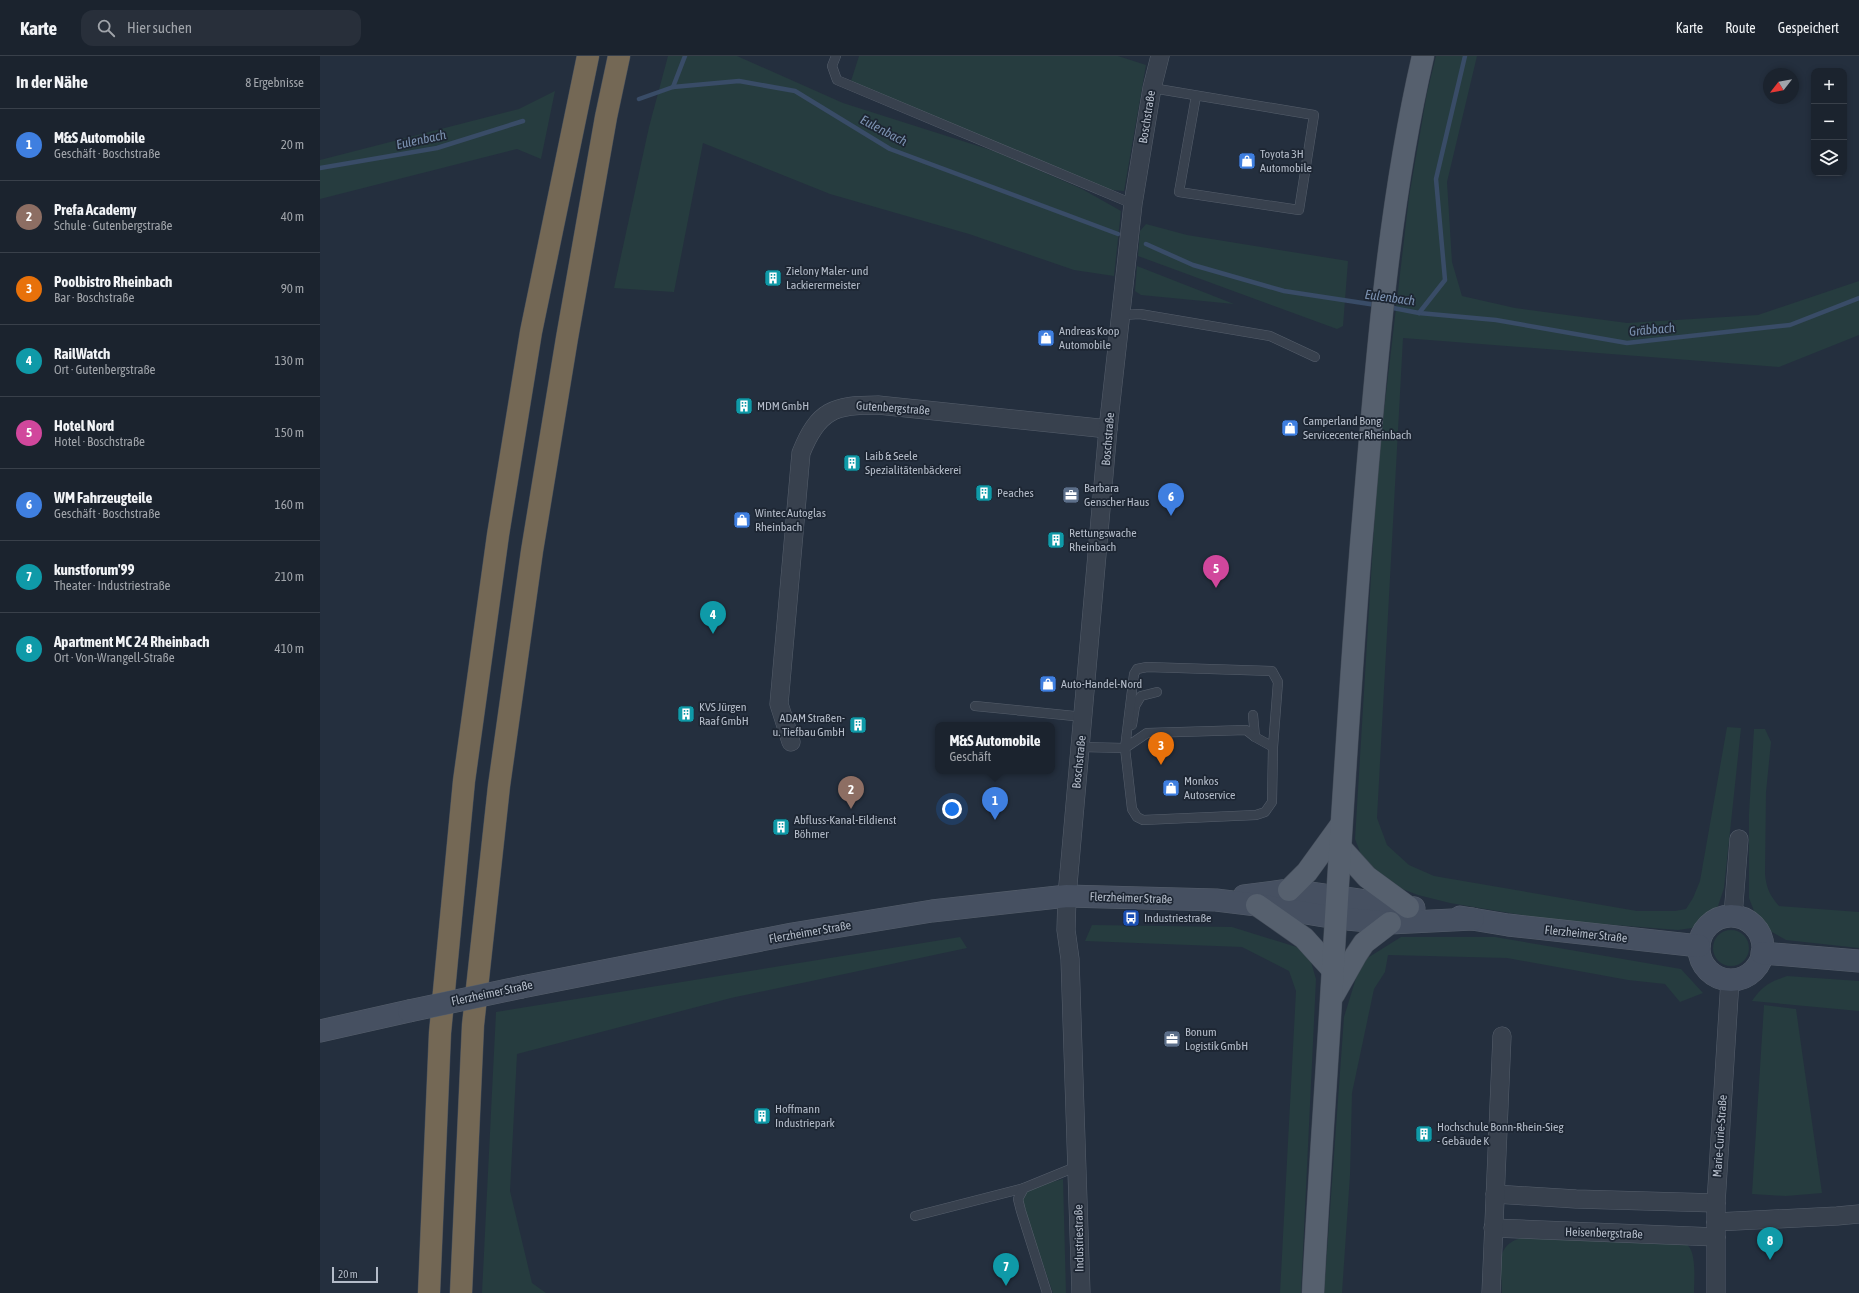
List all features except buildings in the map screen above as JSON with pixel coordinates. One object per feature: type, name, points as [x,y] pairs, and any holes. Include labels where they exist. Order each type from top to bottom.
[{"type":"highway","points":[[428,1293],[440,1033],[464,781],[498,535],[530,332],[588,56]]},
{"type":"highway","points":[[461,1293],[473,1025],[499,786],[531,559],[604,124],[619,56]]},
{"type":"main road","points":[[1313,1293],[1333,970],[1339,846],[1358,584],[1380,326],[1396,206],[1414,92],[1423,56]]},
{"type":"main road","points":[[1288,890],[1307,872],[1341,825]]},
{"type":"main road","points":[[1339,846],[1367,877],[1408,907]]},
{"type":"main road","name":"Flerzheimer Straße","points":[[1216,900],[1288,890],[1408,907],[1516,926],[1698,946]]},
{"type":"main road","name":"Flerzheimer Straße","points":[[320,1031],[522,987],[792,934],[932,911],[1067,896],[1216,900],[1336,918],[1390,923],[1473,919]]},
{"type":"main road","points":[[1257,905],[1304,938],[1333,970]]},
{"type":"main road","points":[[1722,916],[1733,916],[1743,918],[1752,924],[1759,932],[1762,942],[1762,953],[1759,964],[1751,972],[1742,978],[1730,980],[1720,978],[1711,973],[1702,961],[1698,946],[1706,927],[1713,920],[1722,916]]},
{"type":"main road","points":[[1331,1001],[1364,943],[1390,923]]},
{"type":"main road","points":[[1762,953],[1859,962]]},
{"type":"street","name":"Boschstraße","points":[[1067,896],[1070,845],[1084,717],[1108,428],[1122,315],[1133,204],[1152,88],[1160,56]]},
{"type":"street","name":"Gutenbergstraße","points":[[791,742],[779,704],[800,461],[806,438],[820,420],[838,408],[850,405],[878,405],[1108,428]]},
{"type":"street","points":[[1733,916],[1739,839]]},
{"type":"street","name":"Industriestraße","points":[[1067,896],[1066,930],[1070,959],[1081,1293]]},
{"type":"street","name":"Marie-Curie-Straße","points":[[1716,1293],[1716,1203],[1730,980]]},
{"type":"street","points":[[1491,1293],[1502,1036]]},
{"type":"street","points":[[1495,1194],[1576,1199],[1716,1203]]},
{"type":"street","name":"Heisenbergstraße","points":[[1493,1228],[1716,1230],[1859,1214]]},
{"type":"lane","points":[[836,56],[832,66],[837,80],[1133,204]]},
{"type":"lane","points":[[1152,88],[1314,116],[1299,210],[1179,192],[1196,96]]},
{"type":"lane","points":[[1122,315],[1140,314],[1270,336],[1315,357]]},
{"type":"lane","points":[[1147,668],[1272,671],[1278,682],[1274,747],[1272,802],[1264,812],[1256,815],[1143,820],[1137,817],[1132,809],[1125,748],[1134,674],[1137,669],[1147,668]]},
{"type":"lane","points":[[1125,748],[1134,718],[1135,706],[1142,696],[1157,692]]},
{"type":"lane","points":[[975,706],[1084,717]]},
{"type":"lane","points":[[1254,715],[1255,737]]},
{"type":"lane","points":[[1081,747],[1125,748],[1147,733],[1246,730],[1255,737],[1274,747]]},
{"type":"lane","points":[[914,1216],[1024,1188],[1078,1166]]},
{"type":"lane","points":[[1024,1188],[1018,1199],[1019,1205],[1047,1293]]},
{"type":"green space","points":[[668,56],[737,56],[843,103],[997,152],[1082,189],[1121,211],[1114,276],[1074,270],[969,234],[830,194],[703,143],[674,292],[614,288],[649,127]]},
{"type":"green space","points":[[859,56],[1118,56],[1146,65],[1124,191],[1101,189],[851,81]]},
{"type":"green space","points":[[1436,56],[1477,56],[1447,182],[1452,262],[1462,296],[1515,308],[1627,323],[1758,315],[1859,281],[1859,335],[1779,367],[1403,338],[1377,818],[1387,845],[1409,865],[1434,876],[1637,911],[1675,911],[1686,909],[1693,898],[1700,881],[1727,727],[1741,728],[1724,888],[1718,906],[1692,928],[1678,930],[1552,920],[1450,903],[1418,895],[1392,885],[1362,857],[1355,839],[1378,462],[1409,197],[1427,93]]},
{"type":"green space","points":[[555,91],[541,159],[517,149],[320,199],[320,160],[519,109]]},
{"type":"green space","points":[[1146,224],[1187,235],[1348,261],[1343,326],[1337,329],[1138,256],[1140,231]]},
{"type":"green space","points":[[1137,266],[1234,304],[1141,295],[1135,291]]},
{"type":"green space","points":[[1754,729],[1765,729],[1771,742],[1766,792],[1765,874],[1769,891],[1779,906],[1859,912],[1859,948],[1786,940],[1772,932],[1754,911],[1749,898],[1749,814]]},
{"type":"green space","points":[[1092,925],[1232,927],[1303,949],[1311,962],[1316,979],[1301,1293],[1280,1293],[1296,991],[1289,971],[1242,947],[1085,941]]},
{"type":"green space","points":[[1735,930],[1744,935],[1748,941],[1748,955],[1744,961],[1735,966],[1727,966],[1718,961],[1714,955],[1713,944],[1718,935],[1724,931]]},
{"type":"green space","points":[[960,937],[967,948],[731,998],[517,1054],[510,1191],[532,1283],[546,1293],[482,1293],[496,1012]]},
{"type":"green space","points":[[1401,937],[1495,937],[1681,969],[1703,993],[1680,1002],[1665,984],[1628,980],[1507,958],[1388,955],[1385,972],[1374,989],[1352,1093],[1350,1175],[1342,1293],[1324,1293],[1344,1017],[1361,962]]},
{"type":"green space","points":[[1787,976],[1859,981],[1859,1011],[1752,1001],[1767,985]]},
{"type":"green space","points":[[1764,1005],[1796,1009],[1822,1193],[1786,1196],[1752,1194]]},
{"type":"green space","points":[[1063,1179],[1066,1293],[1053,1293],[1021,1201],[1026,1189]]},
{"type":"green space","points":[[1521,1238],[1686,1244],[1690,1247],[1692,1252],[1694,1293],[1502,1293],[1501,1260],[1503,1253],[1506,1247],[1512,1242]]},
{"type":"waterway","points":[[673,87],[685,56]]},
{"type":"waterway","name":"Eulenbach","points":[[1419,313],[1445,280],[1436,179],[1465,56]]},
{"type":"waterway","name":"Eulenbach","points":[[639,99],[673,87],[739,81],[795,91],[890,149],[1118,234]]},
{"type":"waterway","name":"Eulenbach","points":[[320,168],[437,148],[523,121]]},
{"type":"waterway","name":"Eulenbach","points":[[1146,244],[1193,265],[1284,291],[1376,305]]},
{"type":"waterway","name":"Gräbbach","points":[[1388,307],[1419,313],[1496,320],[1627,343],[1790,325],[1859,298]]},
{"type":"place","name":"Toyota 3H Automobile","points":[[1247,161]]},
{"type":"place","name":"Zielony Maler- und Lackierermeister","points":[[773,278]]},
{"type":"place","name":"Andreas Koop Automobile","points":[[1046,338]]},
{"type":"place","name":"MDM GmbH","points":[[744,406]]},
{"type":"place","name":"Camperland Bong Servicecenter Rheinbach","points":[[1290,428]]},
{"type":"place","name":"Laib & Seele Spezialitätenbäckerei","points":[[852,463]]},
{"type":"place","name":"Peaches","points":[[984,493]]},
{"type":"place","name":"Barbara Genscher Haus","points":[[1071,495]]},
{"type":"place","name":"WM Fahrzeugteile","points":[[1171,516]]},
{"type":"place","name":"Wintec Autoglas Rheinbach","points":[[742,520]]},
{"type":"place","name":"Rettungswache Rheinbach","points":[[1056,540]]},
{"type":"place","name":"Hotel Nord","points":[[1216,588]]},
{"type":"place","name":"RailWatch","points":[[713,634]]},
{"type":"place","name":"Auto-Handel-Nord","points":[[1048,684]]},
{"type":"place","name":"KVS Jürgen Raaf GmbH","points":[[686,714]]},
{"type":"place","name":"ADAM Straßen- u. Tiefbau GmbH","points":[[858,725]]},
{"type":"place","name":"Poolbistro Rheinbach","points":[[1161,765]]},
{"type":"place","name":"Monkos Autoservice","points":[[1171,788]]},
{"type":"place","name":"Prefa Academy","points":[[851,809]]},
{"type":"place","name":"M&S Automobile","points":[[995,820]]},
{"type":"place","name":"Abfluss-Kanal-Eildienst Böhmer","points":[[781,827]]},
{"type":"place","name":"Industriestraße","points":[[1131,918]]},
{"type":"place","name":"Bonum Logistik GmbH","points":[[1172,1039]]},
{"type":"place","name":"Hoffmann Industriepark","points":[[762,1116]]},
{"type":"place","name":"Hochschule Bonn-Rhein-Sieg - Gebäude K","points":[[1424,1134]]},
{"type":"place","name":"Apartment MC 24 Rheinbach","points":[[1770,1260]]},
{"type":"place","name":"kunstforum'99","points":[[1006,1286]]}]
